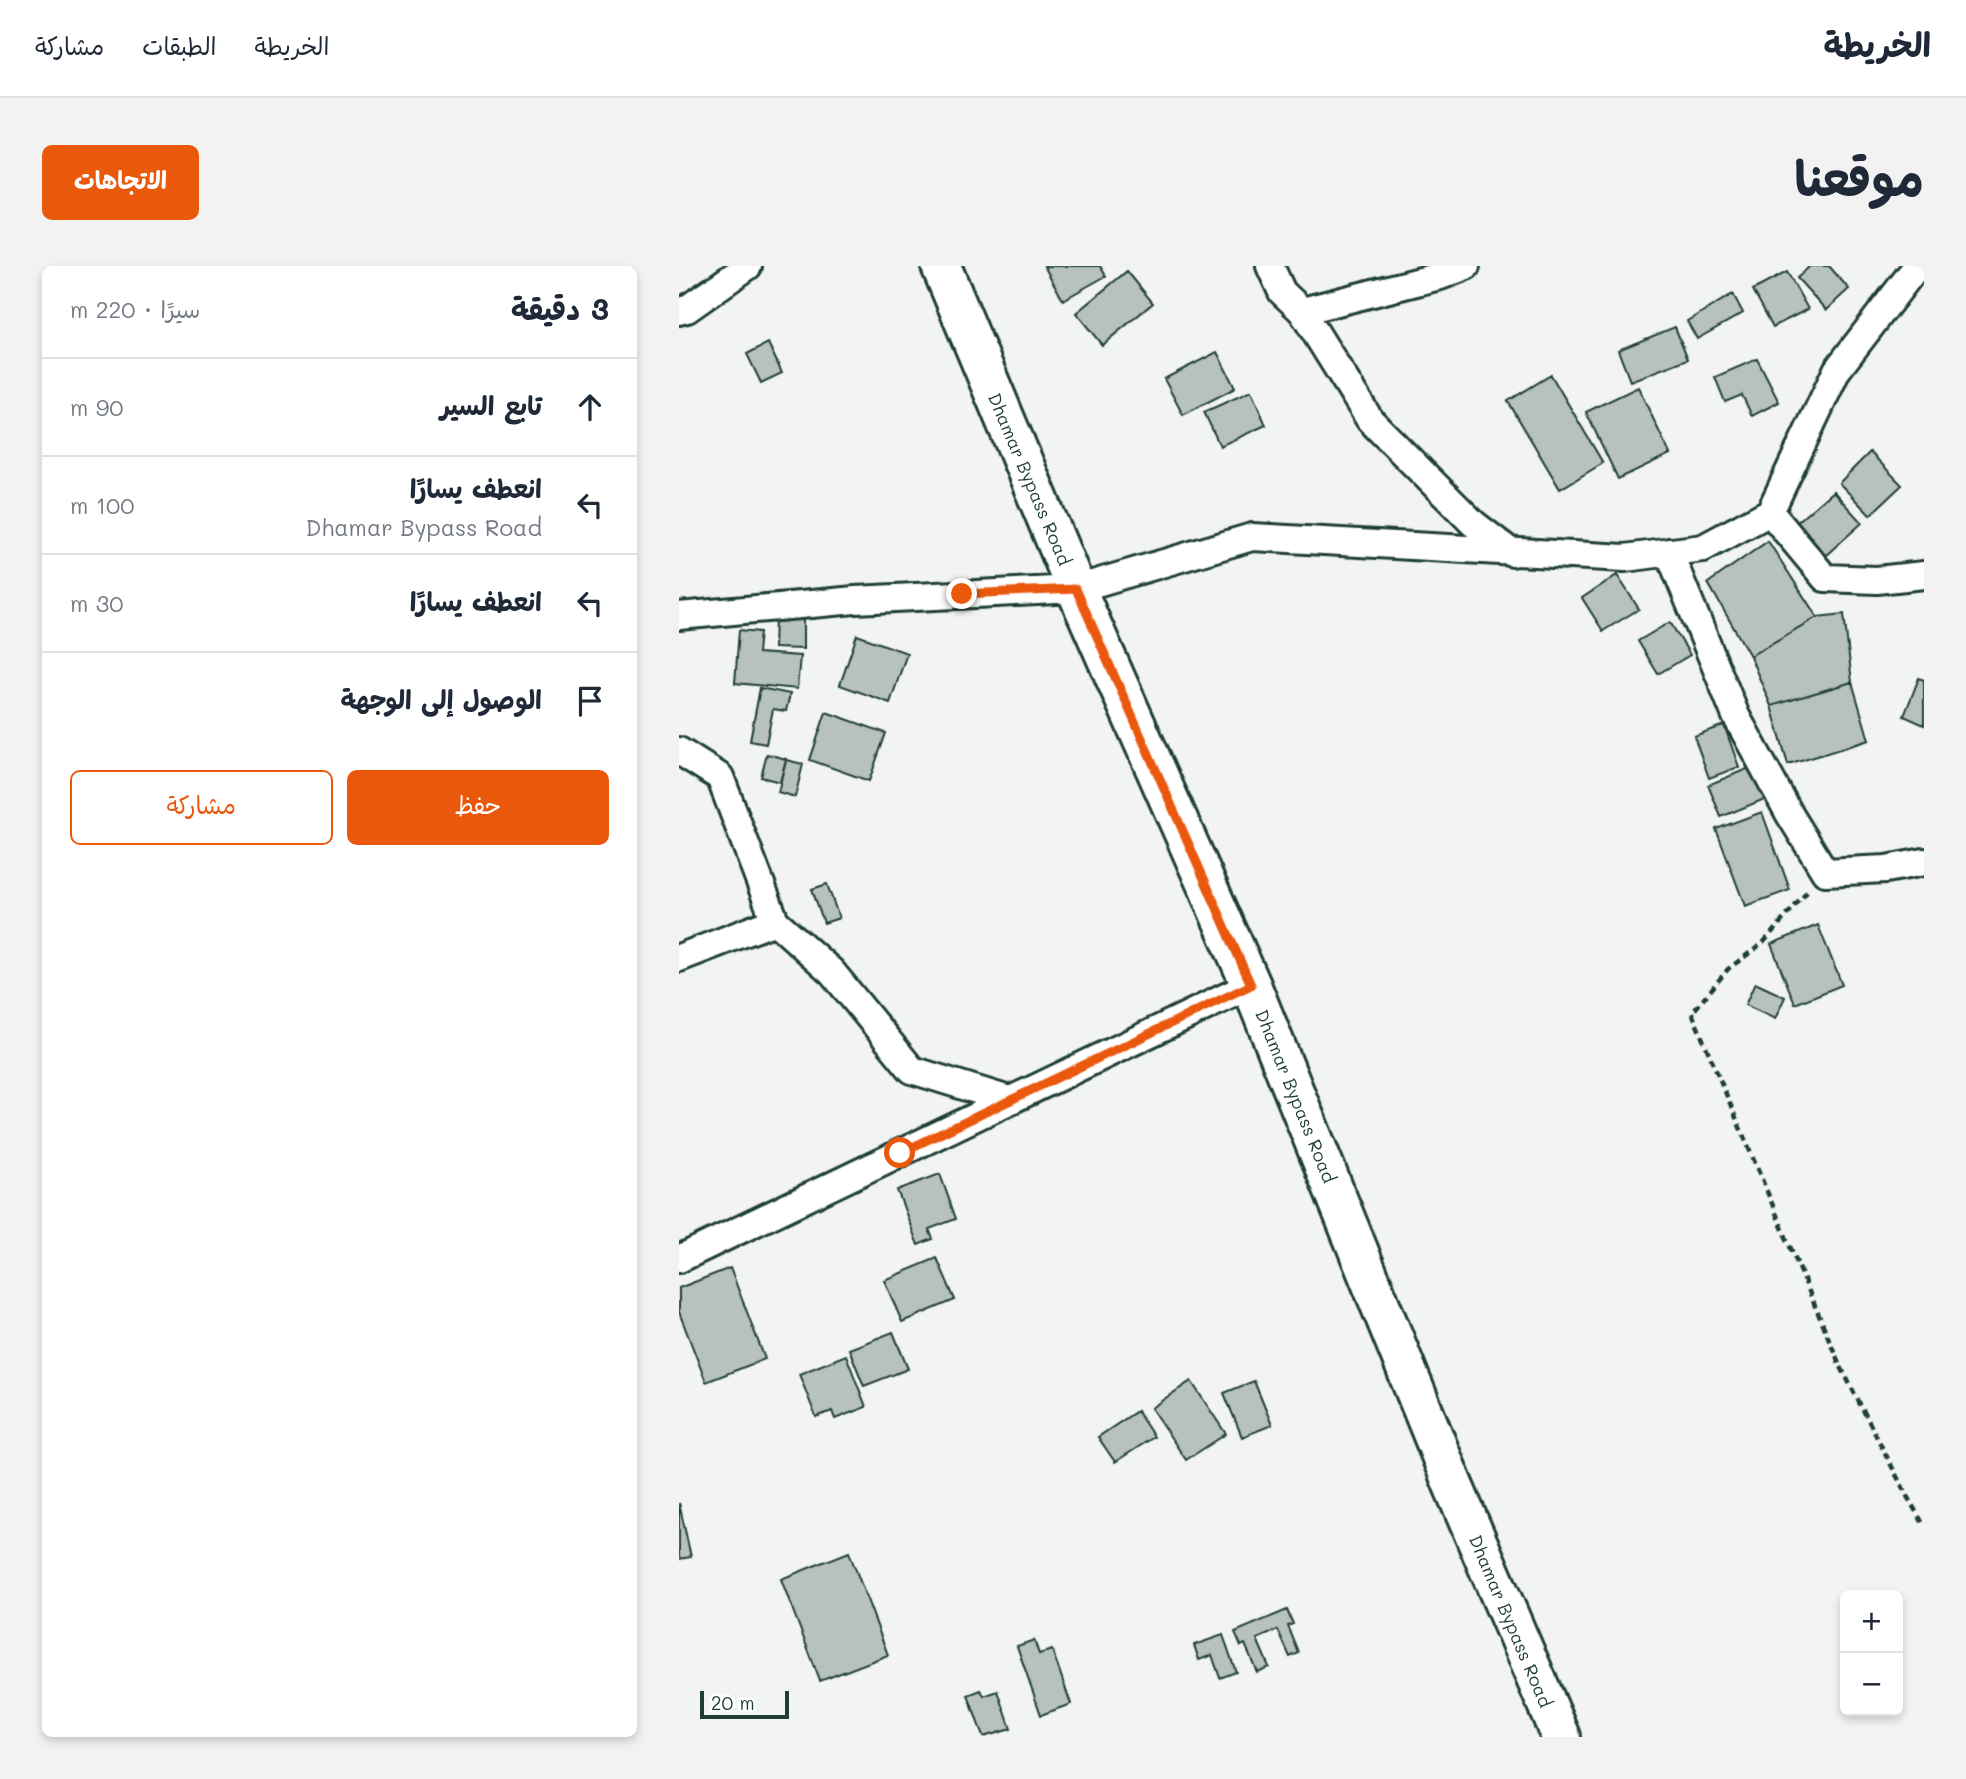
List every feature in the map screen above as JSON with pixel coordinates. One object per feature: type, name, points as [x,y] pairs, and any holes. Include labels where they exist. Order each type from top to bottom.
[{"type":"main road","name":"Dhamar Bypass Road","points":[[941,266],[1076,589],[1251,985],[1453,1485],[1561,1737]]},
{"type":"street","points":[[679,311],[687,309],[711,289],[748,266]]},
{"type":"street","points":[[1270,266],[1282,292],[1302,311],[1370,420],[1473,524],[1512,553]]},
{"type":"street","points":[[1302,311],[1440,276],[1466,266]]},
{"type":"street","points":[[679,616],[855,600],[1076,589],[1252,537],[1625,558],[1703,548],[1770,512],[1837,370],[1917,266]]},
{"type":"street","points":[[1770,512],[1825,578],[1877,580],[1924,575]]},
{"type":"street","points":[[1669,552],[1736,716],[1790,815],[1825,872],[1886,869],[1924,863]]},
{"type":"street","points":[[679,751],[720,777],[775,921],[832,972],[912,1070],[1009,1100]]},
{"type":"street","points":[[679,958],[775,921]]},
{"type":"street","points":[[679,1259],[1251,985]]},
{"type":"path","points":[[1825,872],[1763,943],[1728,970],[1692,1013],[1839,1363],[1924,1525]]},
{"type":"building","points":[[1044,266],[1100,266],[1106,276],[1063,300]]},
{"type":"building","points":[[1810,266],[1829,266],[1849,289],[1826,310],[1797,278]]},
{"type":"building","points":[[1127,271],[1153,303],[1102,345],[1076,313]]},
{"type":"building","points":[[1787,272],[1808,309],[1773,327],[1753,290]]},
{"type":"building","points":[[1733,294],[1743,313],[1697,339],[1687,321]]},
{"type":"building","points":[[1675,327],[1688,359],[1630,381],[1618,350]]},
{"type":"building","points":[[768,343],[782,373],[761,383],[747,354]]},
{"type":"building","points":[[1217,352],[1235,388],[1183,415],[1164,379]]},
{"type":"building","points":[[1757,359],[1779,402],[1752,416],[1742,395],[1725,402],[1715,377]]},
{"type":"building","points":[[1551,375],[1603,463],[1560,489],[1508,401]]},
{"type":"building","points":[[1638,387],[1670,454],[1618,479],[1586,412]]},
{"type":"building","points":[[1251,391],[1266,425],[1220,446],[1204,412]]},
{"type":"building","points":[[1870,452],[1902,485],[1870,515],[1839,483]]},
{"type":"building","points":[[1833,491],[1862,523],[1825,556],[1796,523]]},
{"type":"building","points":[[1768,541],[1817,617],[1750,656],[1708,583]]},
{"type":"building","points":[[1617,575],[1639,609],[1603,631],[1582,598]]},
{"type":"building","points":[[1844,614],[1852,682],[1771,706],[1750,656],[1817,617]]},
{"type":"building","points":[[775,617],[803,618],[803,649],[774,648]]},
{"type":"building","points":[[1670,622],[1690,655],[1658,674],[1638,641]]},
{"type":"building","points":[[739,630],[760,632],[758,653],[800,656],[797,689],[735,683]]},
{"type":"building","points":[[857,635],[907,653],[890,703],[840,685]]},
{"type":"building","points":[[1919,678],[1924,680],[1924,725],[1904,716]]},
{"type":"building","points":[[1852,682],[1869,740],[1788,765],[1771,706]]},
{"type":"building","points":[[760,688],[790,694],[786,711],[773,709],[766,744],[750,741]]},
{"type":"building","points":[[826,712],[886,733],[869,781],[810,760]]},
{"type":"building","points":[[1724,725],[1739,767],[1709,778],[1694,736]]},
{"type":"building","points":[[767,754],[786,759],[780,782],[761,777]]},
{"type":"building","points":[[786,760],[803,764],[795,797],[778,792]]},
{"type":"building","points":[[1754,766],[1767,798],[1721,817],[1708,785]]},
{"type":"building","points":[[1762,812],[1790,890],[1745,906],[1716,829]]},
{"type":"building","points":[[827,884],[839,918],[824,923],[812,889]]},
{"type":"building","points":[[1818,925],[1842,985],[1795,1004],[1771,944]]},
{"type":"building","points":[[1755,983],[1785,997],[1775,1019],[1745,1005]]},
{"type":"building","points":[[940,1174],[956,1219],[929,1229],[933,1239],[918,1245],[897,1190]]},
{"type":"building","points":[[937,1258],[955,1300],[902,1322],[884,1280]]},
{"type":"building","points":[[730,1268],[765,1359],[706,1382],[679,1312],[679,1288]]},
{"type":"building","points":[[893,1332],[908,1369],[864,1386],[849,1349]]},
{"type":"building","points":[[846,1355],[866,1407],[835,1419],[832,1411],[816,1417],[799,1374]]},
{"type":"building","points":[[1191,1381],[1226,1434],[1186,1460],[1151,1408]]},
{"type":"building","points":[[1254,1381],[1272,1425],[1242,1437],[1224,1393]]},
{"type":"building","points":[[1137,1411],[1154,1437],[1115,1462],[1098,1437]]},
{"type":"building","points":[[679,1503],[691,1557],[679,1559]]},
{"type":"building","points":[[849,1552],[888,1655],[820,1681],[781,1579]]},
{"type":"building","points":[[1287,1610],[1293,1624],[1288,1626],[1299,1653],[1290,1657],[1278,1630],[1257,1639],[1269,1667],[1257,1672],[1245,1644],[1241,1646],[1235,1632]]},
{"type":"building","points":[[1223,1635],[1236,1672],[1220,1678],[1212,1655],[1199,1660],[1194,1645]]},
{"type":"building","points":[[1034,1640],[1039,1654],[1052,1650],[1071,1704],[1041,1715],[1017,1646]]},
{"type":"building","points":[[981,1690],[984,1696],[998,1691],[1011,1729],[983,1737],[968,1695]]},
{"type":"route","points":[[900,1153],[1251,985],[1076,589],[962,594]]}]
